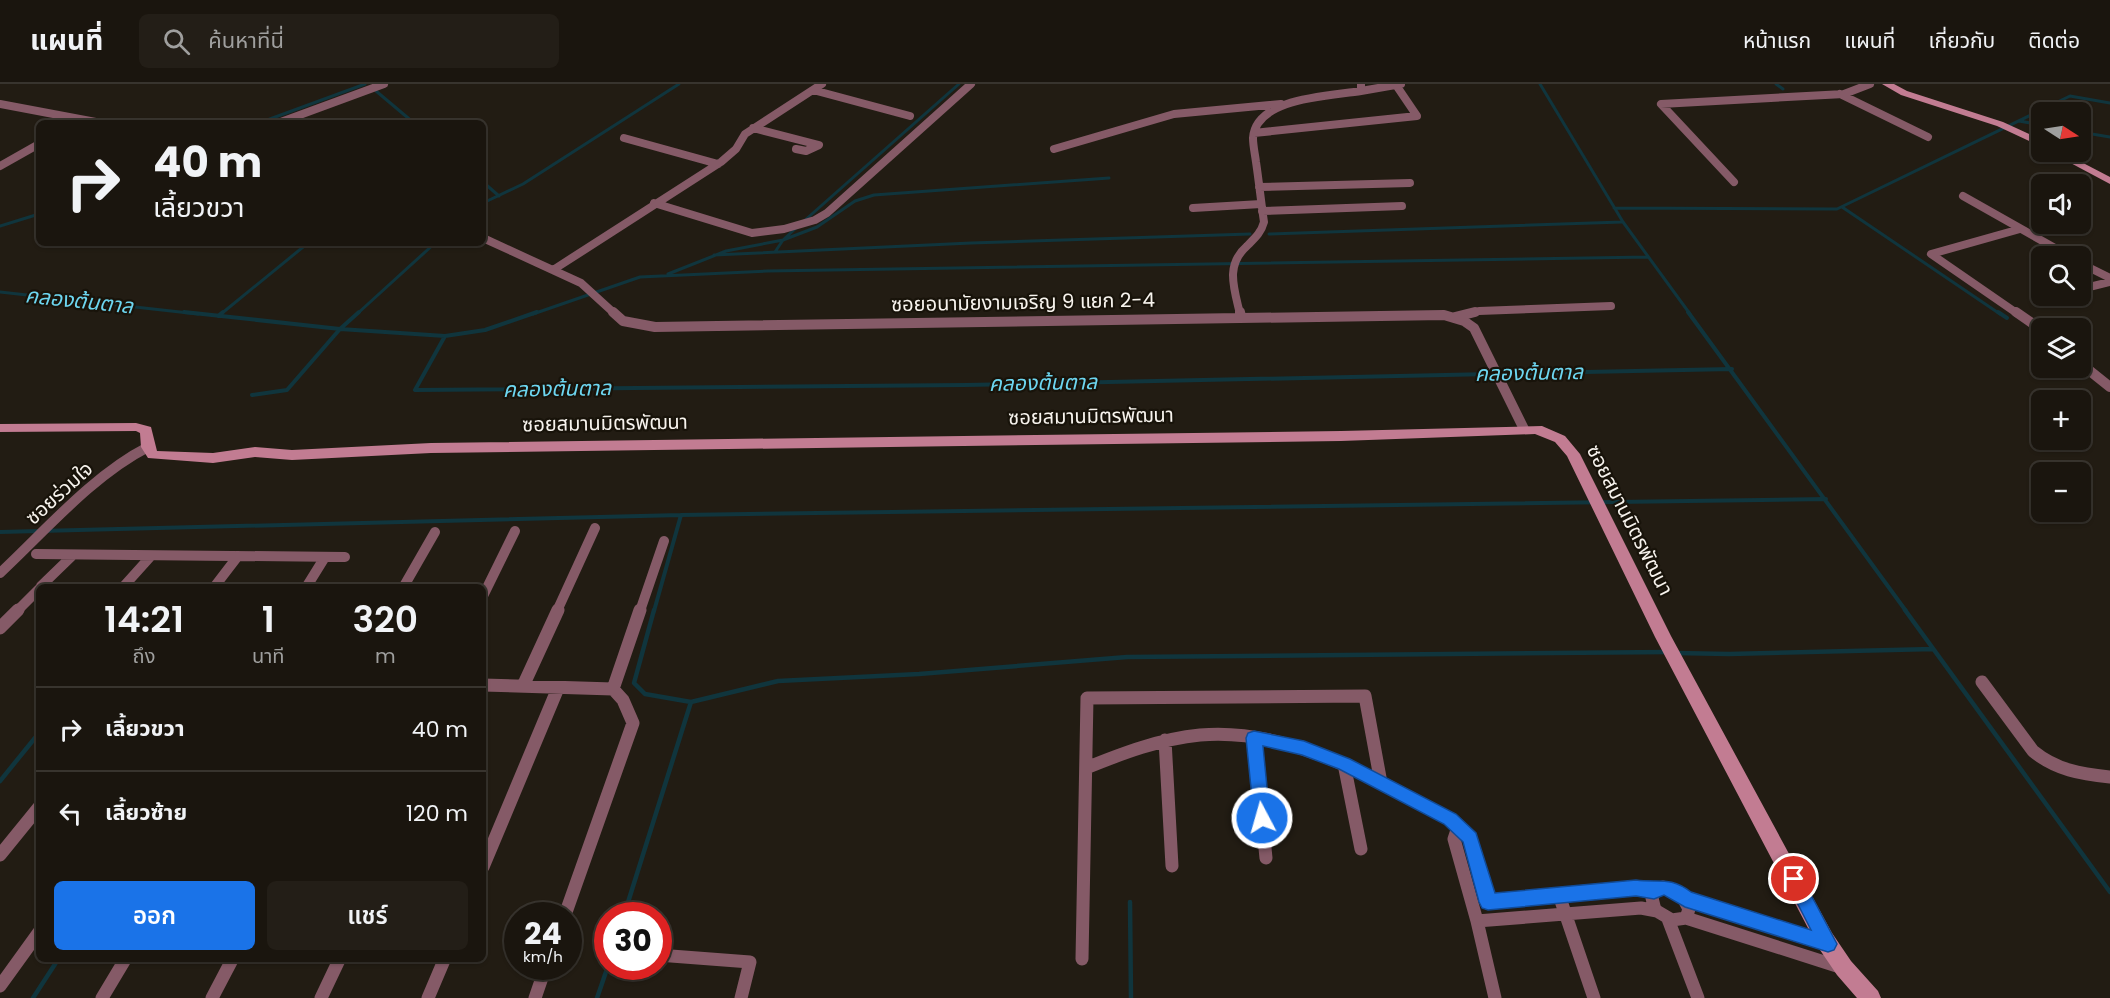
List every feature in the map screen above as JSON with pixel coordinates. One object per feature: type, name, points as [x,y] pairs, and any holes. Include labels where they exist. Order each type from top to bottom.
[{"type":"street","points":[[287,120],[384,84]]},
{"type":"street","points":[[553,270],[718,164],[736,149],[741,138],[753,128],[822,84]]},
{"type":"street","points":[[654,203],[752,233],[784,229],[815,220],[827,213],[971,84]]},
{"type":"street","points":[[1054,149],[1174,114],[1285,104],[1361,88],[1399,84],[1418,116],[1254,133]]},
{"type":"street","points":[[1734,182],[1661,104],[1840,94],[1869,84]]},
{"type":"street","points":[[1887,84],[1904,93],[1990,120],[2031,139]]},
{"type":"street","points":[[813,90],[910,116]]},
{"type":"street","points":[[1840,94],[1928,137]]},
{"type":"street","points":[[1241,317],[1234,263],[1262,231],[1264,222],[1254,133],[1269,113],[1285,104]]},
{"type":"street","points":[[1,105],[74,120]]},
{"type":"street","points":[[753,128],[819,145],[806,151],[796,149]]},
{"type":"street","points":[[624,138],[718,164]]},
{"type":"street","points":[[0,166],[36,146]]},
{"type":"street","points":[[2074,162],[2110,181]]},
{"type":"street","points":[[1259,187],[1410,183]]},
{"type":"street","points":[[1964,196],[2051,246]]},
{"type":"street","points":[[1192,208],[1402,206]]},
{"type":"street","points":[[2020,229],[1931,254],[2031,322]]},
{"type":"street","name":"ซอยอนามัยงามเจริญ 9 แยก 2-4","points":[[486,239],[553,270],[592,292],[623,321],[654,327],[1241,317],[1444,315],[1455,317],[1479,310],[1611,306]]},
{"type":"street","points":[[2091,269],[2110,280]]},
{"type":"street","points":[[2091,286],[2110,280]]},
{"type":"street","points":[[1455,317],[1474,328],[1524,429]]},
{"type":"street","points":[[2091,372],[2110,387]]},
{"type":"street","points":[[0,428],[136,427],[146,430],[149,440],[147,447]]},
{"type":"street","name":"ซอยสมานมิตรพัฒนา","points":[[147,447],[150,453],[157,456],[213,458],[255,452],[311,454],[430,448],[1353,436],[1537,429],[1560,439],[1573,454],[1663,637],[1828,944],[1844,968],[1871,998]]},
{"type":"street","name":"ซอยร่วมใจ","points":[[0,573],[66,510],[117,466],[147,447]]},
{"type":"street","points":[[523,686],[595,528]]},
{"type":"street","points":[[486,590],[515,531]]},
{"type":"street","points":[[405,584],[435,532]]},
{"type":"street","points":[[613,689],[664,541]]},
{"type":"street","points":[[36,554],[345,557]]},
{"type":"street","points":[[44,584],[72,556]]},
{"type":"street","points":[[126,584],[151,556]]},
{"type":"street","points":[[216,584],[238,556]]},
{"type":"street","points":[[308,584],[325,557]]},
{"type":"street","points":[[0,628],[36,592]]},
{"type":"street","points":[[1982,682],[2033,751],[2043,760],[2061,770],[2110,777]]},
{"type":"street","points":[[486,685],[613,689],[623,700],[633,723],[569,902]]},
{"type":"street","points":[[486,860],[558,688]]},
{"type":"street","points":[[1082,959],[1088,698],[1365,696],[1381,783]]},
{"type":"street","points":[[1086,768],[1165,740],[1219,735],[1254,738],[1304,748],[1344,764],[1450,819],[1470,838],[1488,902]]},
{"type":"street","points":[[1254,738],[1266,858]]},
{"type":"street","points":[[1165,740],[1172,866]]},
{"type":"street","points":[[1344,764],[1361,849]]},
{"type":"street","points":[[0,855],[36,811]]},
{"type":"street","points":[[1458,828],[1454,839],[1495,998]]},
{"type":"street","points":[[1472,903],[1636,888],[1654,891],[1663,887],[1669,888],[1685,899],[1828,944]]},
{"type":"street","points":[[1654,891],[1651,899],[1662,915],[1698,998]]},
{"type":"street","points":[[1559,895],[1594,998]]},
{"type":"street","points":[[1685,899],[1689,909],[1686,918]]},
{"type":"street","points":[[1477,921],[1641,908],[1681,920],[1686,918],[1844,968]]},
{"type":"street","points":[[0,986],[36,936]]},
{"type":"street","points":[[672,956],[750,962],[741,998]]},
{"type":"street","points":[[102,998],[124,962]]},
{"type":"street","points":[[212,998],[231,962]]},
{"type":"street","points":[[321,998],[338,962]]},
{"type":"street","points":[[428,998],[443,962]]},
{"type":"street","points":[[535,998],[541,980]]},
{"type":"waterway","points":[[267,120],[365,84]]},
{"type":"waterway","points":[[499,196],[523,184],[679,84]]},
{"type":"waterway","points":[[804,221],[959,84]]},
{"type":"waterway","points":[[1540,84],[1615,208]]},
{"type":"waterway","points":[[1776,84],[1783,89]]},
{"type":"waterway","points":[[376,91],[410,120]]},
{"type":"waterway","points":[[1615,208],[1837,209],[2070,96],[2110,103]]},
{"type":"waterway","points":[[2019,121],[2031,123]]},
{"type":"waterway","points":[[2091,134],[2110,137]]},
{"type":"waterway","points":[[783,240],[817,227],[855,201],[874,195],[1109,178]]},
{"type":"waterway","points":[[486,185],[499,196]]},
{"type":"waterway","points":[[486,202],[499,196]]},
{"type":"waterway","points":[[1842,207],[2000,314]]},
{"type":"waterway","points":[[1615,208],[1690,314]]},
{"type":"waterway","points":[[0,226],[36,215]]},
{"type":"waterway","points":[[1269,234],[1622,222]]},
{"type":"waterway","points":[[783,240],[796,228]]},
{"type":"waterway","points":[[716,255],[971,243],[1250,234]]},
{"type":"waterway","points":[[716,255],[783,240]]},
{"type":"waterway","points":[[775,252],[783,240]]},
{"type":"waterway","points":[[221,314],[304,246]]},
{"type":"waterway","points":[[357,314],[432,246]]},
{"type":"waterway","points":[[668,274],[716,255]]},
{"type":"waterway","name":"คลองต้นตาล","points":[[533,314],[640,277],[767,271],[1648,257]]},
{"type":"waterway","name":"คลองต้นตาล","points":[[0,292],[198,314]]},
{"type":"waterway","name":"คลองต้นตาล","points":[[184,312],[218,316]]},
{"type":"waterway","name":"คลองต้นตาล","points":[[218,316],[223,312]]},
{"type":"waterway","points":[[340,329],[359,312]]},
{"type":"waterway","name":"คลองต้นตาล","points":[[445,336],[485,330],[537,312]]},
{"type":"waterway","points":[[1688,312],[1730,369]]},
{"type":"waterway","points":[[1998,312],[2007,318]]},
{"type":"waterway","name":"คลองต้นตาล","points":[[218,316],[340,329]]},
{"type":"waterway","points":[[252,395],[287,390],[340,329]]},
{"type":"waterway","name":"คลองต้นตาล","points":[[340,329],[445,336]]},
{"type":"waterway","name":"คลองต้นตาล","points":[[445,336],[415,390],[965,385],[1730,369]]},
{"type":"waterway","points":[[1730,369],[1824,499]]},
{"type":"waterway","points":[[681,515],[1824,499]]},
{"type":"waterway","points":[[1824,499],[1906,611]]},
{"type":"waterway","points":[[0,532],[681,515]]},
{"type":"waterway","points":[[654,611],[681,515]]},
{"type":"waterway","points":[[654,610],[634,683],[645,694],[691,702]]},
{"type":"waterway","points":[[1905,610],[2110,892]]},
{"type":"waterway","points":[[1675,653],[1729,654],[1933,649]]},
{"type":"waterway","points":[[691,702],[778,681],[919,674],[1127,657],[1668,652]]},
{"type":"waterway","points":[[628,902],[691,702]]},
{"type":"waterway","points":[[0,781],[36,737]]},
{"type":"waterway","points":[[1130,902],[1131,998]]},
{"type":"waterway","points":[[33,998],[56,962]]},
{"type":"waterway","points":[[597,998],[603,980]]},
{"type":"route","points":[[1262,818],[1254,738],[1304,748],[1324,755],[1450,819],[1470,838],[1488,902],[1636,888],[1654,891],[1663,887],[1675,890],[1685,899],[1828,944],[1794,879]]}]
